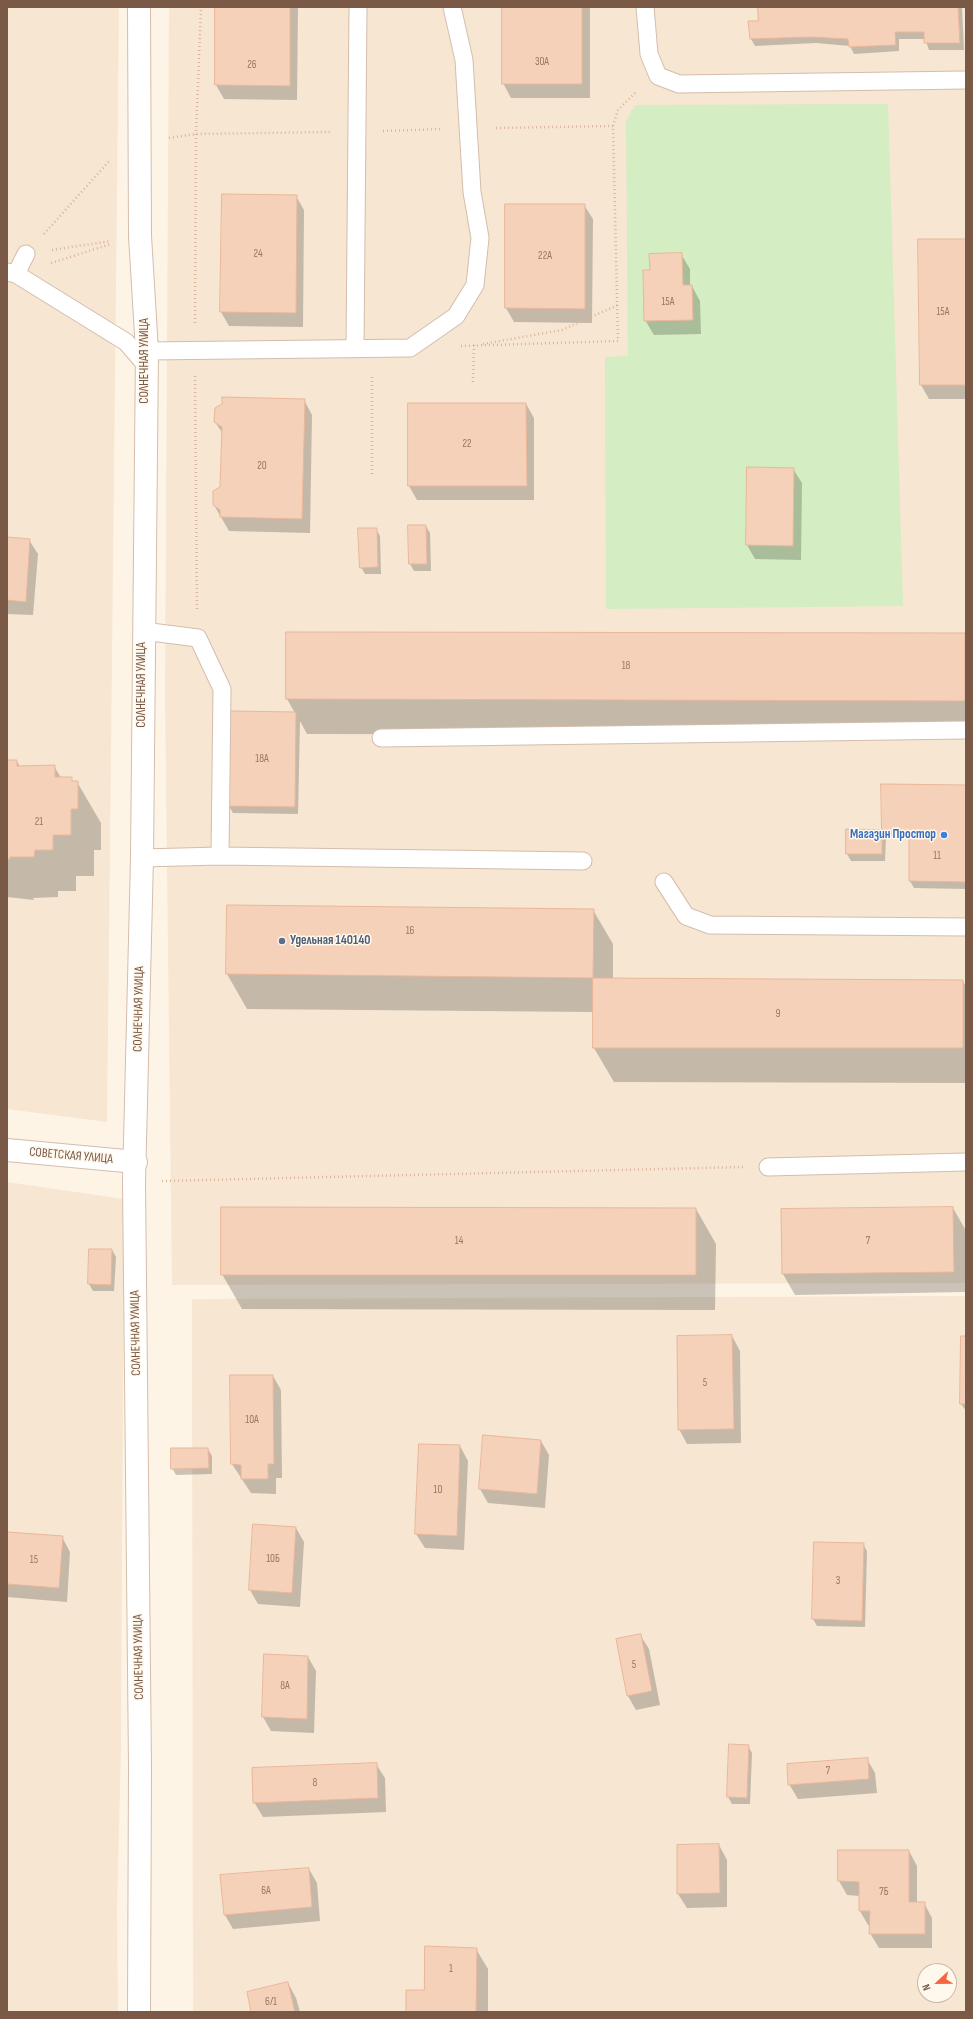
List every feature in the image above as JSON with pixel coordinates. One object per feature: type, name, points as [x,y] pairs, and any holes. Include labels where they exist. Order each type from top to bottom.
[{"type":"street","name":"СОЛНЕЧНАЯ УЛИЦА","points":[[139,7],[140,136],[133,237],[146,358],[142,858],[135,1172],[140,1767],[139,2012]]},
{"type":"street","name":"СОВЕТСКАЯ УЛИЦА","points":[[7,1150],[135,1172]]},
{"type":"lane","points":[[355,348],[358,7]]},
{"type":"lane","points":[[26,254],[12,273],[126,342],[146,358],[355,348],[410,348],[456,316],[475,285],[480,238],[472,192],[464,60],[452,7]]},
{"type":"lane","points":[[645,7],[650,54],[658,76],[679,84],[966,80]]},
{"type":"lane","points":[[143,631],[198,638],[222,689],[220,856]]},
{"type":"lane","points":[[381,738],[966,730]]},
{"type":"lane","points":[[142,858],[220,856],[583,861]]},
{"type":"lane","points":[[664,882],[686,916],[710,925],[966,927]]},
{"type":"lane","points":[[768,1166],[966,1162]]},
{"type":"path","points":[[457,346],[618,341],[613,126],[618,110],[631,94],[658,76]]},
{"type":"path","points":[[26,254],[140,136],[613,126]]},
{"type":"path","points":[[26,254],[133,237]]},
{"type":"path","points":[[12,273],[133,237]]},
{"type":"path","points":[[473,346],[562,330],[618,305]]},
{"type":"path","points":[[473,346],[473,382]]},
{"type":"path","points":[[372,474],[373,348]]},
{"type":"path","points":[[135,1172],[768,1166]]},
{"type":"shaded area","points":[[7,7],[119,7],[107,1122],[7,1109]]},
{"type":"shaded area","points":[[169,7],[966,7],[966,1283],[172,1285],[165,697]]},
{"type":"shaded area","points":[[7,1182],[124,1199],[121,1750],[117,1909],[118,2012],[7,2012]]},
{"type":"shaded area","points":[[966,1296],[966,2012],[193,2012],[192,1299]]},
{"type":"green space","points":[[888,104],[903,606],[606,609],[605,357],[628,356],[626,121],[635,105]]},
{"type":"building","points":[[215,7],[290,7],[290,86],[215,85]]},
{"type":"building","points":[[502,7],[582,7],[582,84],[502,84]]},
{"type":"building","points":[[758,7],[958,7],[960,43],[924,43],[924,32],[895,32],[896,45],[849,47],[848,39],[811,37],[750,39],[748,21],[758,21]]},
{"type":"building","points":[[222,194],[297,195],[296,313],[220,312]]},
{"type":"building","points":[[505,204],[585,204],[585,309],[505,308]]},
{"type":"building","points":[[918,239],[966,239],[966,385],[920,385]]},
{"type":"building","points":[[682,253],[683,285],[692,285],[693,320],[644,321],[643,270],[650,270],[649,254]]},
{"type":"building","points":[[222,397],[305,399],[302,519],[220,517],[220,510],[213,505],[213,491],[220,487],[222,427],[214,422],[215,408],[222,404]]},
{"type":"building","points":[[408,403],[526,403],[527,486],[408,486]]},
{"type":"building","points":[[747,467],[794,468],[793,546],[746,545]]},
{"type":"building","points":[[408,525],[426,525],[427,564],[409,564]]},
{"type":"building","points":[[358,528],[377,528],[378,567],[360,568]]},
{"type":"building","points":[[7,537],[30,539],[26,602],[7,600]]},
{"type":"building","points":[[286,632],[965,633],[965,701],[286,699]]},
{"type":"building","points":[[229,711],[296,712],[295,807],[228,806]]},
{"type":"building","points":[[7,760],[17,760],[17,766],[55,765],[55,777],[72,777],[72,781],[78,781],[78,809],[71,809],[71,835],[53,835],[53,850],[35,850],[34,857],[10,857],[11,859],[7,859]]},
{"type":"building","points":[[881,784],[966,785],[966,882],[909,881],[909,832],[882,830]]},
{"type":"building","points":[[846,829],[882,830],[882,854],[846,854]]},
{"type":"building","points":[[227,905],[594,909],[593,978],[226,974]]},
{"type":"building","points":[[593,978],[963,980],[963,1048],[593,1048]]},
{"type":"building","points":[[221,1207],[696,1208],[696,1275],[221,1275]]},
{"type":"building","points":[[953,1207],[954,1272],[782,1274],[781,1209]]},
{"type":"building","points":[[89,1249],[112,1249],[111,1285],[88,1284]]},
{"type":"building","points":[[732,1335],[734,1429],[678,1430],[677,1336]]},
{"type":"building","points":[[961,1336],[966,1336],[966,1404],[960,1404]]},
{"type":"building","points":[[230,1375],[273,1375],[274,1464],[268,1464],[268,1479],[241,1479],[241,1465],[231,1464]]},
{"type":"building","points":[[483,1435],[541,1440],[537,1494],[479,1489]]},
{"type":"building","points":[[419,1444],[460,1445],[457,1536],[415,1534]]},
{"type":"building","points":[[171,1448],[208,1448],[209,1468],[171,1469]]},
{"type":"building","points":[[253,1524],[296,1527],[292,1593],[249,1590]]},
{"type":"building","points":[[7,1532],[63,1536],[59,1588],[7,1584]]},
{"type":"building","points":[[814,1542],[864,1543],[862,1621],[812,1619]]},
{"type":"building","points":[[641,1634],[652,1691],[627,1696],[616,1639]]},
{"type":"building","points":[[264,1654],[308,1656],[307,1719],[262,1717]]},
{"type":"building","points":[[729,1744],[749,1745],[747,1798],[727,1797]]},
{"type":"building","points":[[868,1758],[869,1779],[788,1785],[787,1764]]},
{"type":"building","points":[[377,1763],[378,1798],[253,1803],[252,1768]]},
{"type":"building","points":[[719,1844],[720,1893],[677,1894],[677,1845]]},
{"type":"building","points":[[838,1850],[909,1850],[909,1902],[925,1902],[925,1934],[869,1934],[870,1911],[859,1911],[859,1882],[838,1881]]},
{"type":"building","points":[[309,1868],[312,1907],[224,1915],[220,1875]]},
{"type":"building","points":[[425,1946],[477,1948],[476,2012],[406,2012],[406,1990],[424,1990]]},
{"type":"building","points":[[288,1982],[295,2012],[251,2012],[247,1992]]},
{"type":"place","name":"Магазин Простор","points":[[944,835]]},
{"type":"place","name":"Удельная 140140","points":[[282,941]]}]
